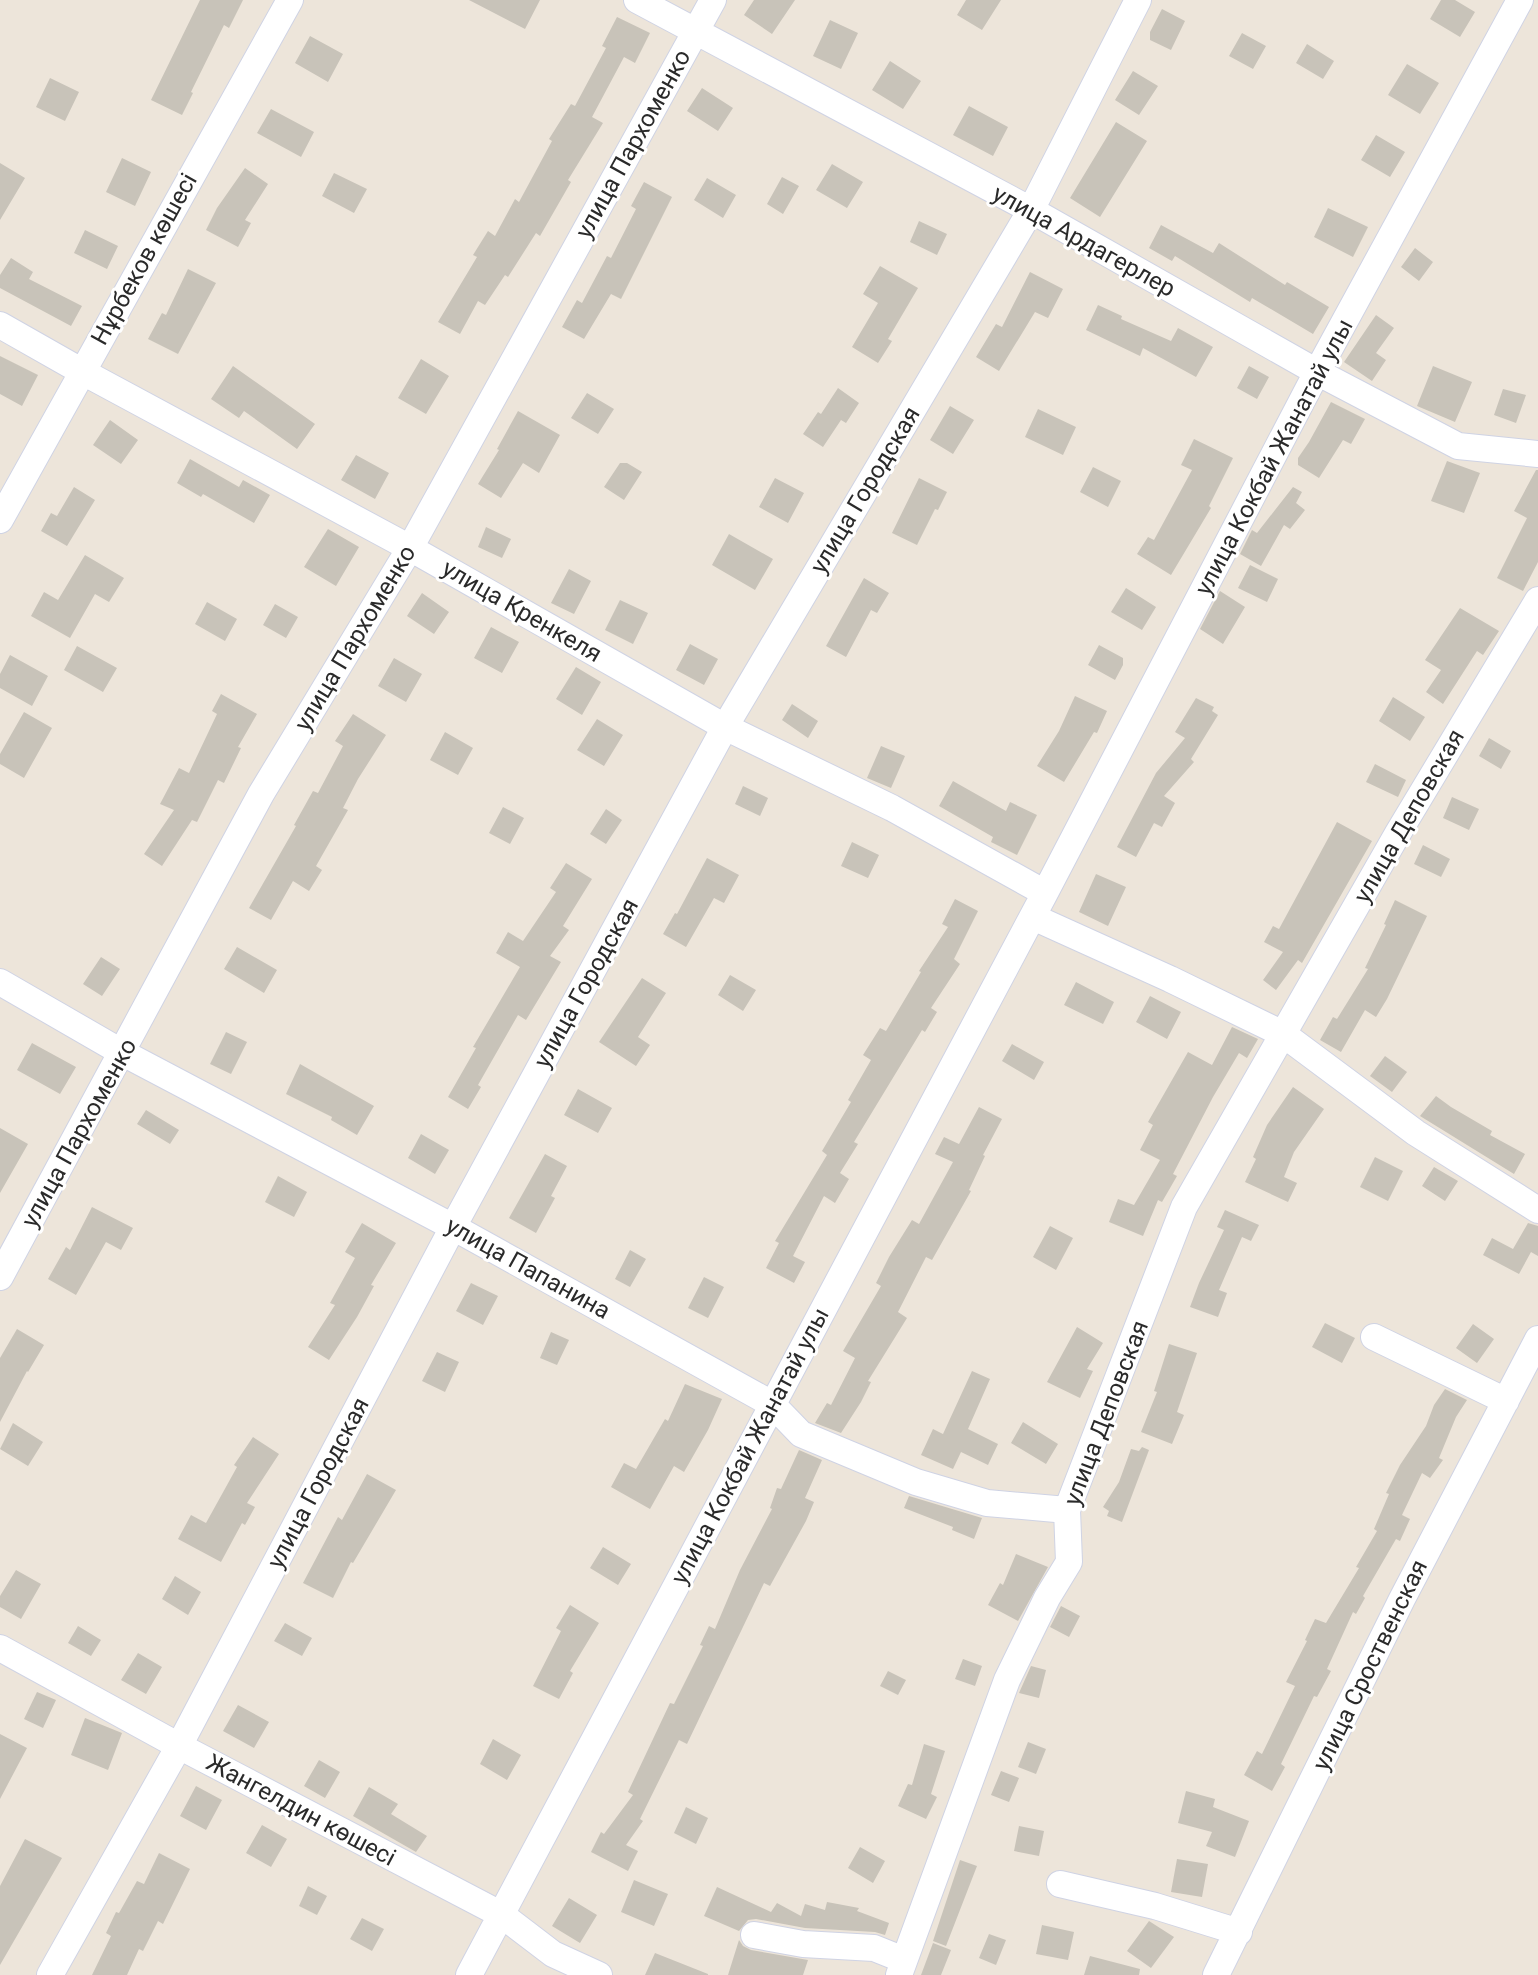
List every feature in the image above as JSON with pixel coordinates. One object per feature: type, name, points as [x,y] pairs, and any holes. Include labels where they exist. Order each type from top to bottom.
[{"type":"street","name":"Нұрбеков көшесі","points":[[0,520],[290,0]]},
{"type":"street","name":"улица Ардагерлер","points":[[638,0],[1031,210],[1317,372],[1458,446],[1538,454]]},
{"type":"street","name":"улица Пархоменко","points":[[0,1277],[261,794],[410,548],[713,0]]},
{"type":"street","name":"улица Городская","points":[[50,1975],[179,1746],[453,1227],[726,727],[1031,210],[1138,0]]},
{"type":"street","name":"улица Кокбай Жанатай улы","points":[[469,1975],[1045,893],[1317,372],[1520,0]]},
{"type":"street","name":"улица Кренкеля","points":[[0,325],[410,548],[726,727],[892,808],[1045,893]]},
{"type":"street","name":"улица Деповская","points":[[754,1936],[803,1944],[874,1948],[902,1967],[1007,1680],[1047,1598],[1069,1562],[1067,1510],[1184,1207],[1398,833],[1538,600]]},
{"type":"street","points":[[1032,917],[1170,979],[1283,1034],[1416,1133],[1538,1210]]},
{"type":"street","name":"улица Папанина","points":[[0,982],[123,1053],[453,1227],[772,1404],[801,1434],[916,1482],[988,1503],[1067,1510]]},
{"type":"street","points":[[1374,1337],[1506,1401]]},
{"type":"street","name":"улица Сроственская","points":[[1216,1975],[1396,1612],[1538,1339]]},
{"type":"street","name":"Жангелдин көшесі","points":[[0,1648],[179,1746],[502,1915],[553,1954],[599,1975]]},
{"type":"street","points":[[1060,1884],[1155,1906],[1239,1932]]},
{"type":"building","points":[[200,0],[243,0],[229,28],[224,25],[182,115],[151,100]]},
{"type":"building","points":[[469,0],[540,0],[525,29]]},
{"type":"building","points":[[754,0],[795,0],[772,34],[744,15]]},
{"type":"building","points":[[966,0],[1001,0],[982,30],[957,15]]},
{"type":"building","points":[[1441,0],[1455,0],[1475,12],[1460,37],[1430,19]]},
{"type":"building","points":[[1162,9],[1185,21],[1171,50],[1150,40],[1150,32]]},
{"type":"building","points":[[617,17],[650,33],[635,63],[624,57],[592,117],[603,123],[568,180],[571,182],[540,236],[536,233],[508,277],[505,275],[485,305],[478,301],[460,334],[438,322],[477,257],[473,255],[488,231],[495,236],[515,199],[519,202],[552,141],[549,139],[571,104],[575,106],[606,48],[602,46]]},
{"type":"building","points":[[830,20],[858,33],[841,69],[813,56]]},
{"type":"building","points":[[1242,33],[1266,46],[1253,69],[1229,56]]},
{"type":"building","points":[[310,36],[343,54],[328,82],[295,63]]},
{"type":"building","points":[[1307,44],[1334,61],[1323,79],[1296,63]]},
{"type":"building","points":[[890,61],[921,81],[903,109],[872,90]]},
{"type":"building","points":[[1407,64],[1439,83],[1420,114],[1388,95]]},
{"type":"building","points":[[1133,71],[1158,86],[1139,115],[1115,100]]},
{"type":"building","points":[[50,78],[79,92],[65,121],[36,107]]},
{"type":"building","points":[[702,88],[733,108],[718,131],[687,111]]},
{"type":"building","points":[[969,106],[1008,127],[993,156],[953,135]]},
{"type":"building","points":[[271,109],[314,132],[301,157],[257,133]]},
{"type":"building","points":[[1116,122],[1147,141],[1100,217],[1070,198]]},
{"type":"building","points":[[1376,135],[1405,152],[1390,177],[1361,160]]},
{"type":"building","points":[[122,158],[151,172],[135,206],[106,192]]},
{"type":"building","points":[[0,163],[25,178],[0,220]]},
{"type":"building","points":[[832,164],[863,182],[847,208],[816,190]]},
{"type":"building","points":[[245,168],[268,184],[245,220],[251,223],[238,247],[206,230],[217,208]]},
{"type":"building","points":[[334,173],[367,189],[354,213],[322,196]]},
{"type":"building","points":[[782,177],[799,186],[783,214],[767,204]]},
{"type":"building","points":[[707,178],[736,195],[723,218],[694,200]]},
{"type":"building","points":[[644,182],[672,197],[621,299],[611,294],[584,339],[562,327],[577,300],[582,303],[607,256],[611,258],[636,209],[631,206]]},
{"type":"building","points":[[1328,208],[1368,227],[1353,257],[1314,237]]},
{"type":"building","points":[[919,221],[947,234],[937,255],[910,242]]},
{"type":"building","points":[[1161,225],[1213,253],[1219,243],[1285,285],[1287,282],[1329,307],[1313,334],[1252,298],[1250,302],[1175,256],[1172,261],[1149,248]]},
{"type":"building","points":[[85,230],[118,246],[107,269],[74,253]]},
{"type":"building","points":[[1415,248],[1433,262],[1419,281],[1401,267]]},
{"type":"building","points":[[11,258],[33,272],[29,279],[82,306],[71,326],[0,288],[0,275]]},
{"type":"building","points":[[880,266],[918,288],[888,339],[892,341],[878,363],[852,347],[878,303],[863,294]]},
{"type":"building","points":[[188,269],[216,283],[178,354],[148,339],[162,313],[166,315]]},
{"type":"building","points":[[1030,272],[1063,289],[1048,318],[1035,312],[999,371],[976,357],[996,324],[1002,327]]},
{"type":"building","points":[[1098,305],[1122,316],[1121,319],[1171,341],[1178,328],[1213,347],[1196,377],[1143,348],[1140,356],[1086,330]]},
{"type":"building","points":[[1376,315],[1394,328],[1376,353],[1386,360],[1372,381],[1344,362]]},
{"type":"building","points":[[0,356],[38,375],[22,406],[0,394]]},
{"type":"building","points":[[421,359],[449,376],[426,414],[398,398]]},
{"type":"building","points":[[233,366],[315,424],[297,449],[244,411],[239,418],[211,399]]},
{"type":"building","points":[[1249,366],[1269,377],[1257,399],[1237,388]]},
{"type":"building","points":[[1433,366],[1472,382],[1455,422],[1417,406]]},
{"type":"building","points":[[838,388],[859,403],[846,423],[841,420],[823,447],[803,434],[818,412],[821,414]]},
{"type":"building","points":[[1503,389],[1526,395],[1516,423],[1494,415]]},
{"type":"building","points":[[587,393],[614,409],[598,434],[571,418]]},
{"type":"building","points":[[1331,402],[1365,419],[1351,444],[1343,440],[1319,478],[1298,465],[1298,458]]},
{"type":"building","points":[[950,406],[974,420],[953,454],[930,440]]},
{"type":"building","points":[[1038,409],[1076,427],[1063,455],[1025,437]]},
{"type":"building","points":[[518,411],[560,435],[539,473],[523,463],[501,498],[478,484]]},
{"type":"building","points":[[110,420],[138,440],[121,464],[93,445]]},
{"type":"building","points":[[1194,439],[1233,458],[1209,506],[1211,508],[1171,575],[1137,554],[1148,537],[1154,540],[1192,470],[1181,465]]},
{"type":"building","points":[[356,455],[389,473],[375,499],[341,480]]},
{"type":"building","points":[[190,459],[239,487],[243,480],[270,495],[254,523],[203,494],[201,497],[177,483]]},
{"type":"building","points":[[1447,461],[1480,473],[1464,513],[1431,501]]},
{"type":"building","points":[[620,463],[627,463],[642,472],[624,500],[604,487]]},
{"type":"building","points":[[1093,467],[1121,481],[1108,507],[1080,492]]},
{"type":"building","points":[[1536,470],[1538,562],[1523,591],[1497,578],[1527,518],[1514,511]]},
{"type":"building","points":[[775,478],[804,493],[788,523],[759,507]]},
{"type":"building","points":[[919,478],[947,492],[917,545],[892,533]]},
{"type":"building","points":[[74,487],[95,500],[67,546],[41,531],[51,513],[57,516]]},
{"type":"building","points":[[1293,487],[1302,492],[1296,503],[1305,510],[1290,529],[1284,525],[1261,566],[1240,554],[1252,530],[1257,533]]},
{"type":"building","points":[[486,527],[511,539],[502,558],[478,547]]},
{"type":"building","points":[[328,529],[359,547],[336,586],[304,567]]},
{"type":"building","points":[[729,534],[773,559],[755,590],[712,565]]},
{"type":"building","points":[[85,555],[124,578],[109,602],[95,594],[70,638],[31,616],[44,592],[58,600]]},
{"type":"building","points":[[1250,565],[1278,579],[1267,602],[1238,588]]},
{"type":"building","points":[[569,569],[591,581],[574,614],[551,603]]},
{"type":"building","points":[[864,578],[889,593],[877,613],[871,610],[846,657],[826,646]]},
{"type":"building","points":[[1126,588],[1156,607],[1142,630],[1111,612]]},
{"type":"building","points":[[1220,591],[1245,607],[1223,644],[1200,629]]},
{"type":"building","points":[[422,593],[449,612],[434,634],[407,616]]},
{"type":"building","points":[[620,600],[648,613],[633,644],[605,630]]},
{"type":"building","points":[[207,602],[237,619],[225,641],[195,624]]},
{"type":"building","points":[[275,604],[298,617],[286,638],[263,625]]},
{"type":"building","points":[[1460,608],[1499,631],[1483,655],[1477,651],[1443,704],[1426,692],[1441,670],[1425,660]]},
{"type":"building","points":[[491,627],[519,642],[502,673],[474,658]]},
{"type":"building","points":[[690,644],[718,659],[704,685],[676,670]]},
{"type":"building","points":[[1099,645],[1123,658],[1123,665],[1115,680],[1088,665]]},
{"type":"building","points":[[77,646],[117,668],[103,692],[64,670]]},
{"type":"building","points":[[10,655],[48,676],[32,706],[0,688],[0,674]]},
{"type":"building","points":[[394,658],[422,674],[406,702],[378,686]]},
{"type":"building","points":[[576,667],[601,682],[582,715],[556,699]]},
{"type":"building","points":[[221,694],[257,714],[238,747],[241,748],[224,783],[218,780],[197,822],[192,820],[162,866],[144,854],[174,810],[160,804],[179,768],[189,773],[217,714],[212,711]]},
{"type":"building","points":[[1075,696],[1107,711],[1097,733],[1094,732],[1064,782],[1037,766],[1059,731]]},
{"type":"building","points":[[1393,697],[1425,717],[1410,741],[1379,721]]},
{"type":"building","points":[[1196,698],[1214,707],[1212,711],[1218,715],[1191,759],[1194,762],[1164,796],[1175,803],[1162,827],[1154,823],[1136,857],[1117,847],[1156,773],[1185,738],[1175,732]]},
{"type":"building","points":[[792,704],[818,721],[808,738],[782,720]]},
{"type":"building","points":[[24,712],[52,728],[24,778],[0,764],[0,754]]},
{"type":"building","points":[[353,714],[386,735],[343,808],[348,810],[316,866],[322,870],[309,891],[293,881],[271,920],[249,908],[313,791],[318,793],[343,746],[335,741]]},
{"type":"building","points":[[597,719],[623,735],[604,766],[577,750]]},
{"type":"building","points":[[445,732],[473,748],[458,775],[430,760]]},
{"type":"building","points":[[1489,738],[1511,751],[1501,769],[1479,756]]},
{"type":"building","points":[[881,746],[905,756],[891,788],[867,778]]},
{"type":"building","points":[[1375,764],[1406,780],[1398,797],[1366,782]]},
{"type":"building","points":[[953,781],[1006,811],[1010,802],[1037,815],[1017,855],[991,842],[993,837],[939,806]]},
{"type":"building","points":[[743,786],[768,798],[760,816],[735,804]]},
{"type":"building","points":[[1452,797],[1479,809],[1469,830],[1443,818]]},
{"type":"building","points":[[503,807],[524,818],[510,844],[489,833]]},
{"type":"building","points":[[606,809],[622,820],[606,844],[590,834]]},
{"type":"building","points":[[1337,822],[1372,841],[1302,963],[1298,960],[1276,990],[1263,980],[1283,952],[1264,942],[1273,926],[1279,929]]},
{"type":"building","points":[[852,842],[879,855],[868,878],[841,866]]},
{"type":"building","points":[[1423,845],[1450,859],[1441,877],[1414,864]]},
{"type":"building","points":[[707,858],[739,875],[724,903],[714,898],[686,947],[663,934]]},
{"type":"building","points":[[566,863],[592,879],[563,926],[569,930],[550,956],[561,962],[526,1020],[518,1015],[478,1085],[481,1087],[468,1109],[448,1097],[476,1048],[473,1047],[520,967],[496,953],[508,932],[523,941],[556,892],[550,888]]},
{"type":"building","points":[[1096,874],[1126,887],[1108,926],[1079,912]]},
{"type":"building","points":[[955,899],[978,911],[954,959],[960,964],[931,1008],[937,1012],[925,1032],[922,1030],[854,1142],[858,1144],[840,1173],[849,1179],[835,1203],[824,1196],[793,1256],[805,1262],[794,1283],[766,1268],[779,1243],[775,1241],[827,1155],[822,1151],[851,1102],[848,1100],[871,1060],[863,1055],[880,1028],[886,1031],[921,972],[919,971],[948,927],[942,924]]},
{"type":"building","points":[[1395,900],[1427,916],[1376,1017],[1365,1010],[1341,1052],[1320,1040],[1333,1017],[1337,1019],[1368,969],[1365,968]]},
{"type":"building","points":[[237,947],[277,970],[264,993],[224,969]]},
{"type":"building","points":[[101,957],[120,969],[102,996],[83,984]]},
{"type":"building","points":[[730,975],[756,990],[743,1011],[718,995]]},
{"type":"building","points":[[642,978],[666,993],[638,1037],[650,1045],[636,1066],[599,1042]]},
{"type":"building","points":[[1076,982],[1114,1002],[1103,1024],[1064,1005]]},
{"type":"building","points":[[1150,996],[1181,1012],[1167,1039],[1136,1022]]},
{"type":"building","points":[[1232,1027],[1258,1039],[1247,1058],[1239,1053],[1213,1097],[1173,1174],[1177,1176],[1162,1202],[1158,1200],[1143,1236],[1109,1222],[1118,1199],[1134,1205],[1160,1160],[1140,1150],[1153,1125],[1148,1122],[1188,1052],[1212,1065]]},
{"type":"building","points":[[226,1032],[247,1042],[231,1074],[210,1064]]},
{"type":"building","points":[[32,1043],[76,1067],[60,1094],[17,1070]]},
{"type":"building","points":[[1012,1044],[1044,1062],[1034,1080],[1002,1061]]},
{"type":"building","points":[[1385,1056],[1407,1072],[1392,1092],[1370,1076]]},
{"type":"building","points":[[300,1064],[374,1106],[357,1135],[331,1120],[332,1117],[286,1094]]},
{"type":"building","points":[[1293,1087],[1324,1109],[1294,1152],[1284,1177],[1297,1183],[1288,1202],[1245,1182],[1267,1125]]},
{"type":"building","points":[[578,1089],[612,1108],[598,1133],[564,1115]]},
{"type":"building","points":[[1436,1096],[1492,1131],[1490,1135],[1525,1154],[1514,1174],[1420,1116]]},
{"type":"building","points":[[979,1107],[1002,1119],[983,1155],[985,1156],[969,1190],[971,1191],[932,1260],[926,1257],[898,1312],[907,1318],[868,1381],[871,1382],[861,1402],[841,1433],[815,1423],[827,1403],[831,1405],[855,1358],[843,1351],[881,1286],[876,1283],[889,1257],[912,1220],[919,1224],[953,1162],[935,1154],[944,1137],[959,1144]]},
{"type":"building","points":[[146,1110],[179,1130],[170,1144],[137,1124]]},
{"type":"building","points":[[0,1128],[28,1144],[0,1193]]},
{"type":"building","points":[[421,1134],[449,1150],[435,1174],[408,1158]]},
{"type":"building","points":[[545,1154],[567,1166],[551,1196],[555,1198],[536,1233],[509,1218]]},
{"type":"building","points":[[1375,1157],[1403,1171],[1388,1201],[1360,1187]]},
{"type":"building","points":[[1434,1167],[1458,1181],[1445,1201],[1422,1186]]},
{"type":"building","points":[[278,1176],[307,1192],[294,1217],[265,1202]]},
{"type":"building","points":[[92,1207],[133,1228],[121,1250],[106,1242],[76,1295],[48,1279],[66,1247],[70,1250]]},
{"type":"building","points":[[1225,1210],[1259,1225],[1251,1241],[1242,1237],[1219,1290],[1227,1293],[1218,1317],[1190,1307],[1224,1230],[1217,1227]]},
{"type":"building","points":[[362,1223],[396,1243],[371,1285],[374,1286],[357,1317],[329,1360],[308,1347],[335,1305],[330,1303],[355,1258],[345,1252]]},
{"type":"building","points":[[1528,1223],[1538,1226],[1538,1256],[1531,1252],[1519,1274],[1483,1255],[1492,1238],[1513,1249]]},
{"type":"building","points":[[1050,1226],[1073,1238],[1056,1270],[1033,1257]]},
{"type":"building","points":[[630,1250],[646,1259],[630,1287],[615,1279]]},
{"type":"building","points":[[704,1277],[724,1287],[708,1318],[688,1308]]},
{"type":"building","points":[[471,1283],[498,1296],[483,1325],[456,1311]]},
{"type":"building","points":[[1325,1323],[1355,1338],[1342,1363],[1312,1347]]},
{"type":"building","points":[[1473,1324],[1494,1339],[1477,1363],[1456,1348]]},
{"type":"building","points":[[1077,1327],[1103,1343],[1087,1369],[1093,1371],[1080,1398],[1047,1382]]},
{"type":"building","points":[[17,1329],[44,1345],[0,1422],[0,1358]]},
{"type":"building","points":[[551,1332],[569,1340],[557,1365],[540,1358]]},
{"type":"building","points":[[1169,1344],[1197,1353],[1177,1412],[1184,1415],[1172,1444],[1141,1432],[1157,1392],[1154,1391]]},
{"type":"building","points":[[437,1352],[459,1362],[445,1392],[422,1381]]},
{"type":"building","points":[[972,1371],[990,1379],[968,1429],[998,1444],[988,1465],[961,1452],[953,1469],[921,1455],[933,1429],[943,1434]]},
{"type":"building","points":[[685,1384],[722,1399],[684,1472],[674,1466],[650,1509],[611,1487],[624,1463],[636,1469],[665,1419],[668,1421]]},
{"type":"building","points":[[1445,1389],[1467,1400],[1456,1417],[1439,1458],[1443,1460],[1430,1478],[1422,1473],[1402,1515],[1410,1519],[1400,1541],[1396,1539],[1363,1596],[1365,1598],[1356,1614],[1353,1612],[1327,1669],[1331,1671],[1317,1697],[1314,1696],[1281,1764],[1285,1767],[1272,1791],[1244,1775],[1257,1751],[1262,1754],[1295,1686],[1286,1682],[1315,1619],[1326,1623],[1359,1568],[1356,1567],[1377,1531],[1374,1529],[1389,1494],[1386,1493]]},
{"type":"building","points":[[1023,1422],[1058,1444],[1046,1464],[1011,1443]]},
{"type":"building","points":[[13,1423],[43,1442],[28,1466],[0,1449]]},
{"type":"building","points":[[253,1437],[279,1454],[247,1503],[255,1507],[245,1525],[242,1523],[221,1562],[178,1539],[191,1515],[206,1523],[237,1467],[234,1465]]},
{"type":"building","points":[[1142,1447],[1149,1450],[1122,1522],[1107,1516],[1109,1511],[1103,1507],[1119,1482],[1131,1449],[1139,1451]]},
{"type":"building","points":[[799,1450],[822,1460],[805,1498],[814,1502],[770,1586],[764,1583],[687,1744],[679,1740],[640,1819],[643,1821],[626,1845],[638,1851],[628,1871],[591,1852],[601,1832],[604,1834],[633,1795],[628,1792],[670,1703],[674,1704],[703,1646],[700,1645],[709,1626],[715,1629],[740,1570],[772,1509],[770,1508],[777,1488],[781,1489]]},
{"type":"building","points":[[367,1474],[396,1490],[353,1563],[351,1562],[333,1598],[303,1583],[338,1517],[342,1520]]},
{"type":"building","points":[[909,1496],[982,1518],[974,1539],[952,1530],[953,1527],[904,1508]]},
{"type":"building","points":[[603,1547],[631,1564],[618,1585],[590,1568]]},
{"type":"building","points":[[1016,1554],[1048,1567],[1018,1621],[988,1605],[1000,1583],[1003,1585]]},
{"type":"building","points":[[16,1570],[41,1584],[21,1619],[0,1607],[0,1596]]},
{"type":"building","points":[[175,1576],[201,1592],[188,1615],[162,1599]]},
{"type":"building","points":[[570,1605],[599,1623],[570,1671],[573,1673],[559,1699],[533,1686],[561,1631],[556,1628]]},
{"type":"building","points":[[1061,1606],[1080,1616],[1069,1637],[1050,1627]]},
{"type":"building","points":[[285,1623],[312,1638],[302,1656],[274,1641]]},
{"type":"building","points":[[78,1626],[101,1640],[91,1656],[68,1643]]},
{"type":"building","points":[[138,1653],[162,1667],[146,1694],[121,1680]]},
{"type":"building","points":[[963,1659],[982,1666],[975,1686],[955,1679]]},
{"type":"building","points":[[1031,1666],[1046,1670],[1039,1698],[1019,1693]]},
{"type":"building","points":[[888,1671],[906,1680],[898,1695],[880,1686]]},
{"type":"building","points":[[37,1692],[56,1700],[43,1728],[24,1719]]},
{"type":"building","points":[[238,1705],[269,1722],[254,1748],[223,1731]]},
{"type":"building","points":[[85,1718],[122,1733],[108,1770],[71,1755]]},
{"type":"building","points":[[0,1734],[27,1748],[0,1799]]},
{"type":"building","points":[[493,1739],[521,1755],[507,1780],[480,1764]]},
{"type":"building","points":[[1028,1742],[1046,1749],[1036,1774],[1018,1767]]},
{"type":"building","points":[[924,1744],[945,1751],[931,1794],[937,1797],[926,1819],[898,1806],[908,1784],[912,1785]]},
{"type":"building","points":[[319,1760],[340,1772],[325,1798],[304,1786]]},
{"type":"building","points":[[1001,1771],[1019,1778],[1009,1802],[991,1795]]},
{"type":"building","points":[[196,1786],[222,1800],[206,1830],[180,1816]]},
{"type":"building","points":[[369,1787],[398,1804],[391,1814],[427,1836],[416,1852],[353,1816]]},
{"type":"building","points":[[1186,1791],[1215,1799],[1213,1807],[1249,1821],[1235,1857],[1206,1846],[1212,1832],[1178,1823]]},
{"type":"building","points":[[686,1807],[708,1818],[696,1844],[674,1833]]},
{"type":"building","points":[[262,1825],[287,1839],[271,1867],[246,1853]]},
{"type":"building","points":[[1019,1826],[1044,1831],[1039,1856],[1014,1851]]},
{"type":"building","points":[[25,1839],[62,1858],[0,1965],[0,1886]]},
{"type":"building","points":[[860,1847],[885,1861],[873,1883],[848,1868]]},
{"type":"building","points":[[159,1853],[190,1869],[163,1924],[158,1921],[143,1951],[139,1949],[127,1975],[92,1975],[111,1936],[106,1933],[116,1912],[119,1913],[137,1881],[144,1884]]},
{"type":"building","points":[[1177,1859],[1208,1864],[1202,1897],[1171,1892]]},
{"type":"building","points":[[960,1860],[977,1866],[946,1946],[933,1941]]},
{"type":"building","points":[[634,1880],[668,1894],[654,1926],[621,1912]]},
{"type":"building","points":[[308,1886],[327,1896],[317,1915],[299,1906]]},
{"type":"building","points":[[717,1887],[771,1912],[777,1903],[801,1916],[805,1904],[825,1910],[827,1902],[859,1908],[857,1911],[889,1923],[885,1935],[875,1932],[805,1928],[756,1919],[748,1920],[739,1931],[704,1916]]},
{"type":"building","points":[[569,1898],[597,1915],[580,1943],[552,1926]]},
{"type":"building","points":[[362,1918],[384,1929],[372,1951],[350,1939]]},
{"type":"building","points":[[1149,1921],[1174,1937],[1151,1968],[1127,1951]]},
{"type":"building","points":[[1042,1925],[1074,1932],[1068,1960],[1036,1954]]},
{"type":"building","points":[[989,1934],[1006,1940],[996,1965],[979,1958]]},
{"type":"building","points":[[739,1940],[751,1950],[808,1960],[803,1975],[728,1975]]},
{"type":"building","points":[[933,1943],[951,1950],[941,1975],[921,1975]]},
{"type":"building","points":[[655,1953],[708,1974],[708,1975],[645,1975]]},
{"type":"building","points":[[1090,1956],[1140,1969],[1139,1975],[1084,1975]]}]
